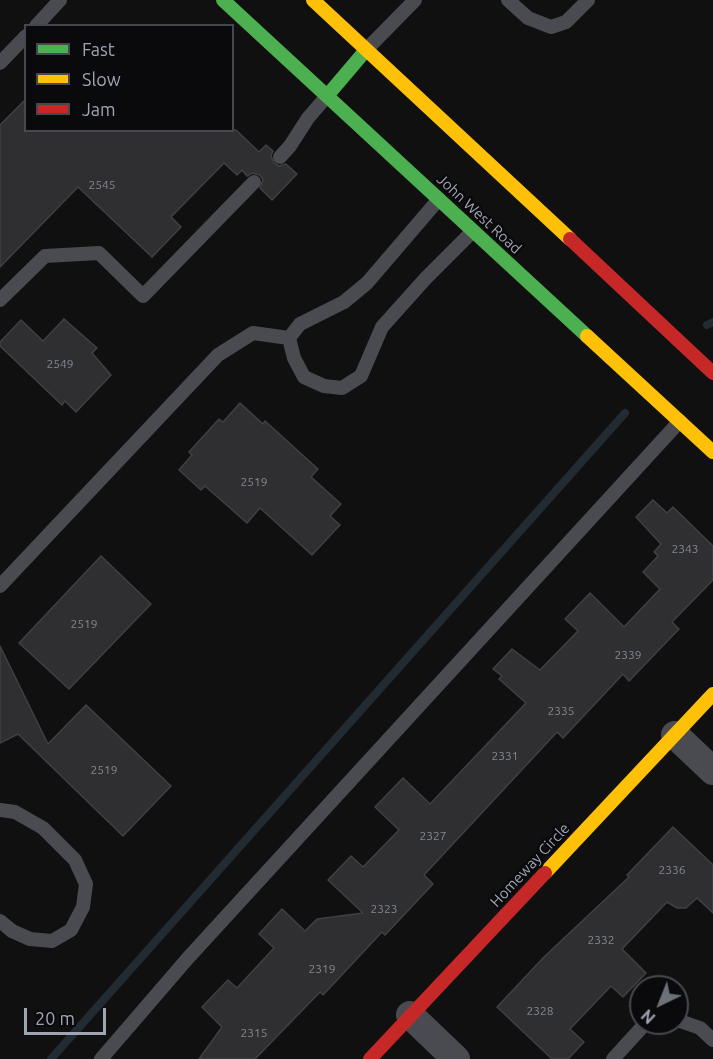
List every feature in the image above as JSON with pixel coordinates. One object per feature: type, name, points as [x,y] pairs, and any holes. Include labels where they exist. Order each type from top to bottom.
[{"type":"main road","name":"John West Road","points":[[224,0],[713,452]]},
{"type":"main road","points":[[313,0],[713,373]]},
{"type":"main road","points":[[327,96],[366,50]]},
{"type":"main road","name":"Homeway Circle","points":[[370,1059],[713,694]]},
{"type":"street","points":[[675,735],[713,771]]},
{"type":"street","points":[[410,1015],[456,1059]]},
{"type":"lane","points":[[38,24],[60,0]]},
{"type":"lane","points":[[366,50],[415,0]]},
{"type":"lane","points":[[508,0],[528,18],[551,27],[566,22],[588,0]]},
{"type":"lane","points":[[0,63],[24,38]]},
{"type":"lane","points":[[280,157],[327,96]]},
{"type":"lane","points":[[0,300],[45,256],[99,253],[143,296],[254,183]]},
{"type":"lane","points":[[289,338],[300,324],[344,303],[367,284],[439,199]]},
{"type":"lane","points":[[289,338],[294,358],[304,376],[324,386],[342,388],[361,376],[382,327],[473,231]]},
{"type":"lane","points":[[0,586],[218,355],[253,333],[289,338]]},
{"type":"lane","points":[[100,1059],[188,958],[680,421]]},
{"type":"lane","points":[[0,810],[15,812],[43,828],[75,860],[86,884],[84,907],[71,930],[52,941],[30,939],[12,931],[0,921]]},
{"type":"lane","points":[[689,1024],[700,1028],[713,1040]]},
{"type":"lane","points":[[614,1059],[636,1035]]},
{"type":"building","points":[[24,101],[24,132],[234,132],[236,130],[259,152],[266,145],[273,151],[271,156],[274,163],[279,166],[286,164],[297,174],[272,200],[260,188],[263,180],[260,175],[252,173],[247,176],[242,170],[237,175],[224,163],[171,217],[181,227],[152,257],[78,187],[0,267],[0,125]]},
{"type":"building","points":[[64,319],[97,348],[92,353],[111,375],[76,412],[65,401],[62,405],[0,346],[0,342],[21,320],[43,341]]},
{"type":"building","points":[[240,403],[263,424],[265,421],[318,469],[311,477],[341,504],[330,516],[340,525],[312,555],[260,508],[247,523],[205,486],[201,490],[179,470],[192,455],[189,452],[219,419],[223,422]]},
{"type":"building","points":[[653,500],[667,513],[673,507],[713,546],[713,580],[672,622],[679,629],[629,681],[623,674],[563,738],[557,732],[424,875],[433,884],[385,935],[382,932],[323,995],[320,992],[255,1059],[199,1059],[222,1027],[202,1007],[228,980],[237,988],[274,948],[259,934],[282,909],[305,931],[317,919],[363,913],[328,880],[351,856],[363,867],[399,830],[375,807],[403,778],[430,804],[526,703],[499,679],[502,676],[493,669],[512,649],[540,670],[578,631],[565,619],[590,593],[624,627],[660,589],[643,572],[658,556],[654,552],[661,544],[636,517]]},
{"type":"building","points":[[101,556],[151,604],[69,689],[19,643]]},
{"type":"building","points":[[0,646],[48,744],[86,705],[171,786],[123,836],[18,734],[0,743]]},
{"type":"building","points":[[673,827],[713,865],[713,913],[697,898],[686,908],[677,908],[667,902],[622,949],[646,973],[629,975],[629,991],[623,997],[611,986],[570,1029],[584,1042],[568,1059],[552,1059],[497,1007],[544,957],[629,877],[627,875]]},
{"type":"waterway","points":[[707,325],[713,322]]},
{"type":"waterway","points":[[51,1059],[625,413]]},
{"type":"traffic: fast","points":[[223,0],[587,336]]},
{"type":"traffic: fast","points":[[327,96],[366,50]]},
{"type":"traffic: slow","points":[[313,0],[570,239]]},
{"type":"traffic: slow","points":[[587,336],[713,452]]},
{"type":"traffic: slow","points":[[545,873],[713,694]]},
{"type":"traffic: jam","points":[[570,239],[713,373]]},
{"type":"traffic: jam","points":[[370,1059],[545,873]]}]
